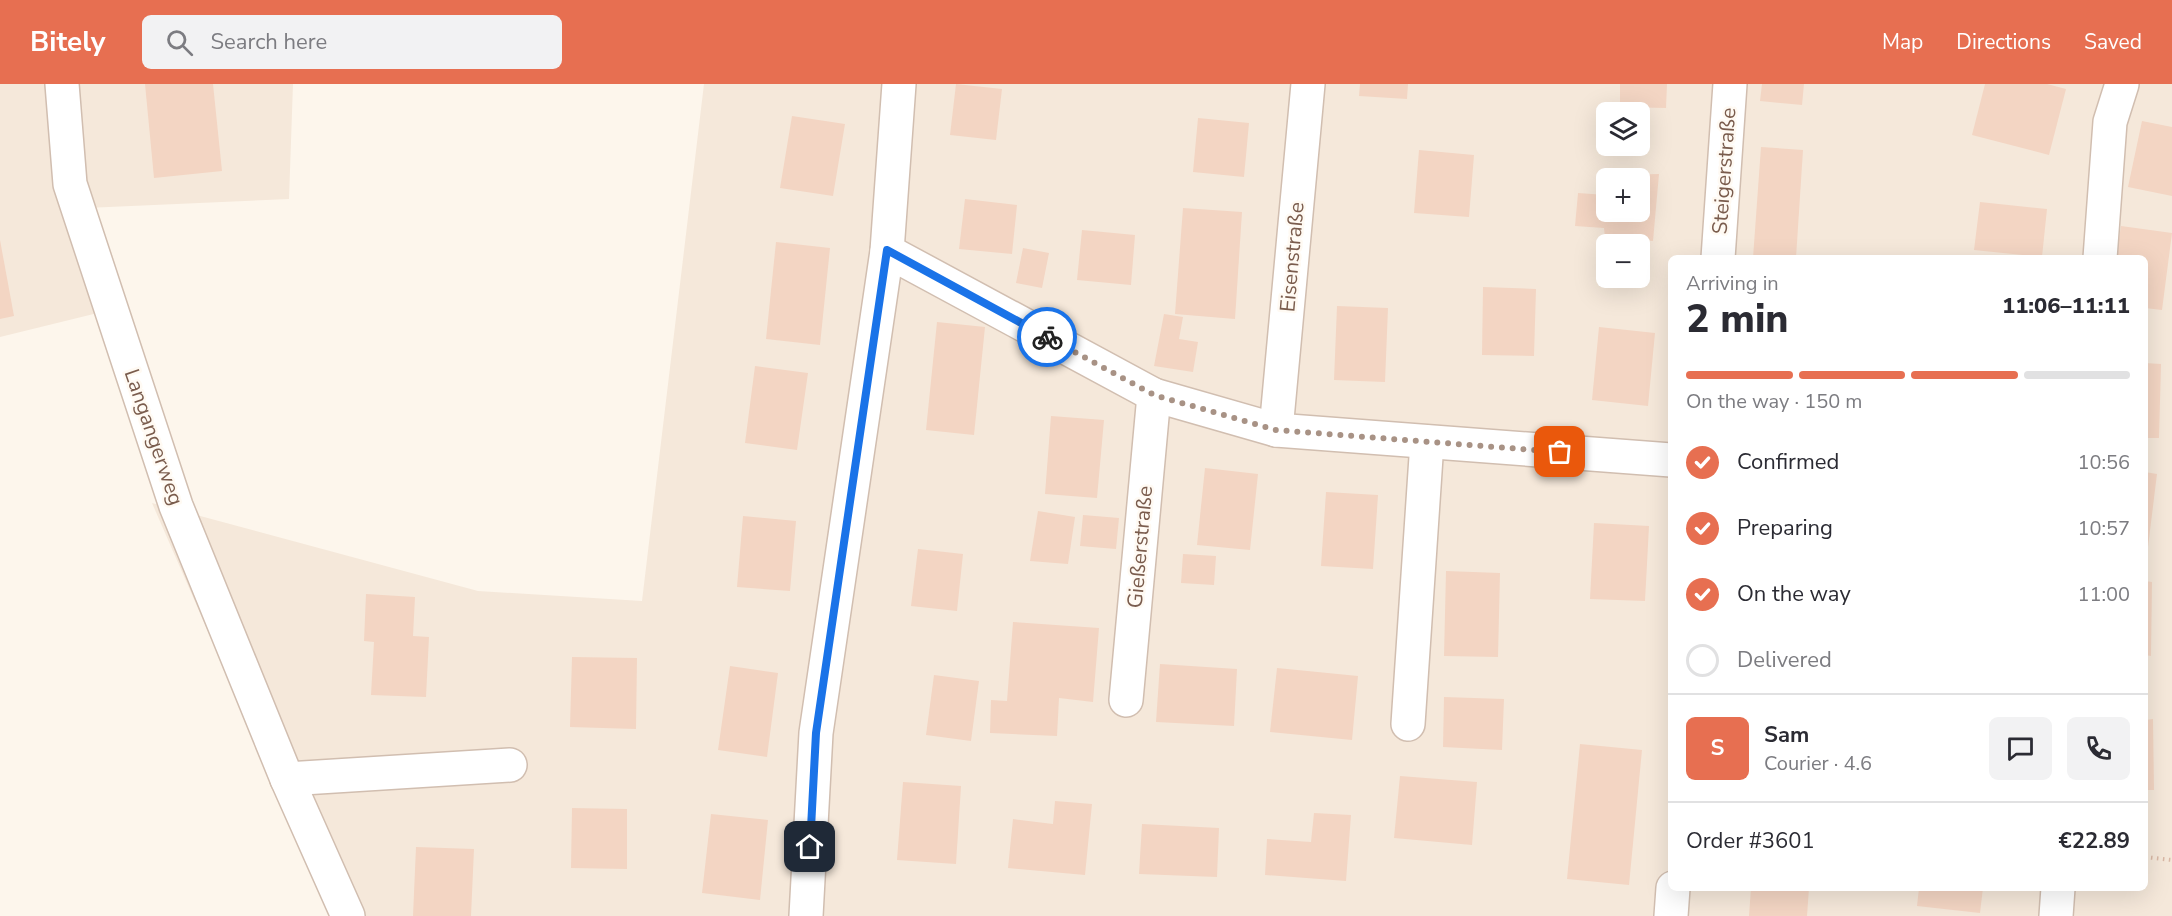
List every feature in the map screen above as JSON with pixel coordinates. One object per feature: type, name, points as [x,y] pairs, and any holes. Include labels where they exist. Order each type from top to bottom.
[{"type":"street","name":"Langangerweg","points":[[62,84],[70,184],[176,506],[287,780],[348,916]]},
{"type":"street","points":[[806,916],[816,733],[887,250],[899,84]]},
{"type":"street","name":"Eisenstraße","points":[[1276,430],[1308,84]]},
{"type":"street","name":"Steigerstraße","points":[[1718,255],[1730,84]]},
{"type":"street","points":[[2100,255],[2110,122],[2122,84]]},
{"type":"street","points":[[887,250],[1154,395],[1276,430],[1668,460]]},
{"type":"street","name":"Gießerstraße","points":[[1126,700],[1154,395]]},
{"type":"street","points":[[1408,724],[1427,442]]},
{"type":"street","points":[[287,780],[510,765]]},
{"type":"street","points":[[1671,916],[1674,891]]},
{"type":"street","points":[[2056,916],[2058,891]]},
{"type":"path","points":[[2148,857],[2172,860]]},
{"type":"shaded area","points":[[0,84],[293,84],[289,199],[86,208],[114,309],[0,337]]},
{"type":"shaded area","points":[[704,84],[2172,84],[2172,916],[332,916],[152,503],[478,591],[642,601]]},
{"type":"building","points":[[145,84],[213,84],[222,171],[154,178]]},
{"type":"building","points":[[956,84],[1002,89],[996,140],[950,135]]},
{"type":"building","points":[[1360,84],[1408,84],[1407,99],[1359,96]]},
{"type":"building","points":[[1620,84],[1667,84],[1666,108],[1650,108],[1650,102],[1620,102]]},
{"type":"building","points":[[1762,84],[1804,84],[1802,105],[1760,101]]},
{"type":"building","points":[[1985,84],[2047,84],[2066,89],[2049,155],[1972,135]]},
{"type":"building","points":[[792,116],[845,124],[833,196],[780,188]]},
{"type":"building","points":[[1198,118],[1249,123],[1244,177],[1193,172]]},
{"type":"building","points":[[2142,121],[2172,127],[2172,196],[2128,187]]},
{"type":"building","points":[[1761,147],[1803,150],[1796,255],[1753,255]]},
{"type":"building","points":[[1419,150],[1474,155],[1469,217],[1414,213]]},
{"type":"building","points":[[1650,174],[1659,174],[1653,241],[1650,241],[1650,234],[1605,234],[1604,228],[1575,226],[1578,193],[1596,194],[1596,222],[1650,222]]},
{"type":"building","points":[[965,199],[1017,205],[1012,254],[959,249]]},
{"type":"building","points":[[1980,202],[2047,209],[2042,255],[1974,250]]},
{"type":"building","points":[[1183,208],[1242,212],[1235,319],[1175,314]]},
{"type":"building","points":[[2121,226],[2172,233],[2162,310],[2148,308],[2148,255],[2116,255]]},
{"type":"building","points":[[1082,230],[1135,235],[1131,285],[1077,280]]},
{"type":"building","points":[[0,240],[14,316],[0,319]]},
{"type":"building","points":[[776,242],[830,248],[820,345],[766,339]]},
{"type":"building","points":[[1023,248],[1049,253],[1042,288],[1016,283]]},
{"type":"building","points":[[1483,287],[1536,289],[1534,356],[1482,355]]},
{"type":"building","points":[[1337,306],[1388,308],[1385,382],[1334,380]]},
{"type":"building","points":[[1164,314],[1183,317],[1179,339],[1198,342],[1193,372],[1154,366]]},
{"type":"building","points":[[937,322],[985,327],[974,435],[926,430]]},
{"type":"building","points":[[1599,327],[1655,333],[1648,406],[1592,400]]},
{"type":"building","points":[[2148,363],[2161,364],[2159,438],[2148,438]]},
{"type":"building","points":[[755,366],[808,373],[797,450],[745,443]]},
{"type":"building","points":[[1051,416],[1104,420],[1097,498],[1045,494]]},
{"type":"building","points":[[1205,468],[1258,474],[1250,550],[1197,545]]},
{"type":"building","points":[[2148,472],[2157,474],[2148,547]]},
{"type":"building","points":[[1326,492],[1378,495],[1373,569],[1321,566]]},
{"type":"building","points":[[1038,511],[1075,517],[1068,564],[1030,561]]},
{"type":"building","points":[[1083,515],[1119,518],[1116,549],[1080,546]]},
{"type":"building","points":[[743,516],[796,521],[790,591],[737,587]]},
{"type":"building","points":[[1594,523],[1649,526],[1645,601],[1590,599]]},
{"type":"building","points":[[918,549],[963,554],[957,611],[911,606]]},
{"type":"building","points":[[1183,554],[1216,556],[1214,585],[1181,583]]},
{"type":"building","points":[[1446,571],[1500,573],[1498,657],[1444,656]]},
{"type":"building","points":[[2148,581],[2152,582],[2151,656],[2148,656]]},
{"type":"building","points":[[366,594],[415,597],[413,636],[429,637],[426,697],[371,695],[374,642],[364,641]]},
{"type":"building","points":[[1013,622],[1099,628],[1093,702],[1059,698],[1057,736],[990,733],[991,700],[1007,701]]},
{"type":"building","points":[[572,657],[637,658],[636,729],[570,727]]},
{"type":"building","points":[[1160,664],[1237,669],[1234,726],[1156,722]]},
{"type":"building","points":[[730,666],[778,673],[767,757],[718,750]]},
{"type":"building","points":[[1277,668],[1358,676],[1352,740],[1270,732]]},
{"type":"building","points":[[934,675],[979,681],[971,741],[926,735]]},
{"type":"building","points":[[1444,697],[1504,699],[1502,750],[1443,747]]},
{"type":"building","points":[[2153,719],[2154,790],[2148,790],[2148,720]]},
{"type":"building","points":[[1580,744],[1642,750],[1629,885],[1567,879]]},
{"type":"building","points":[[1400,776],[1477,782],[1472,845],[1394,838]]},
{"type":"building","points":[[903,782],[961,786],[956,864],[897,860]]},
{"type":"building","points":[[1055,801],[1092,804],[1085,875],[1008,868],[1013,819],[1053,824]]},
{"type":"building","points":[[572,808],[627,809],[627,869],[571,868]]},
{"type":"building","points":[[1314,813],[1351,815],[1346,881],[1265,875],[1267,839],[1311,842]]},
{"type":"building","points":[[711,814],[768,820],[760,900],[702,893]]},
{"type":"building","points":[[1142,824],[1219,828],[1217,877],[1139,874]]},
{"type":"building","points":[[416,847],[474,849],[471,916],[413,916]]},
{"type":"building","points":[[1751,891],[1809,891],[1807,916],[1749,916]]},
{"type":"building","points":[[1919,891],[1983,891],[1980,913],[1917,906]]},
{"type":"way so far","points":[[1047,337],[1154,395],[1276,430],[1560,452]]},
{"type":"route","points":[[810,847],[816,733],[887,250],[1047,337]]}]
